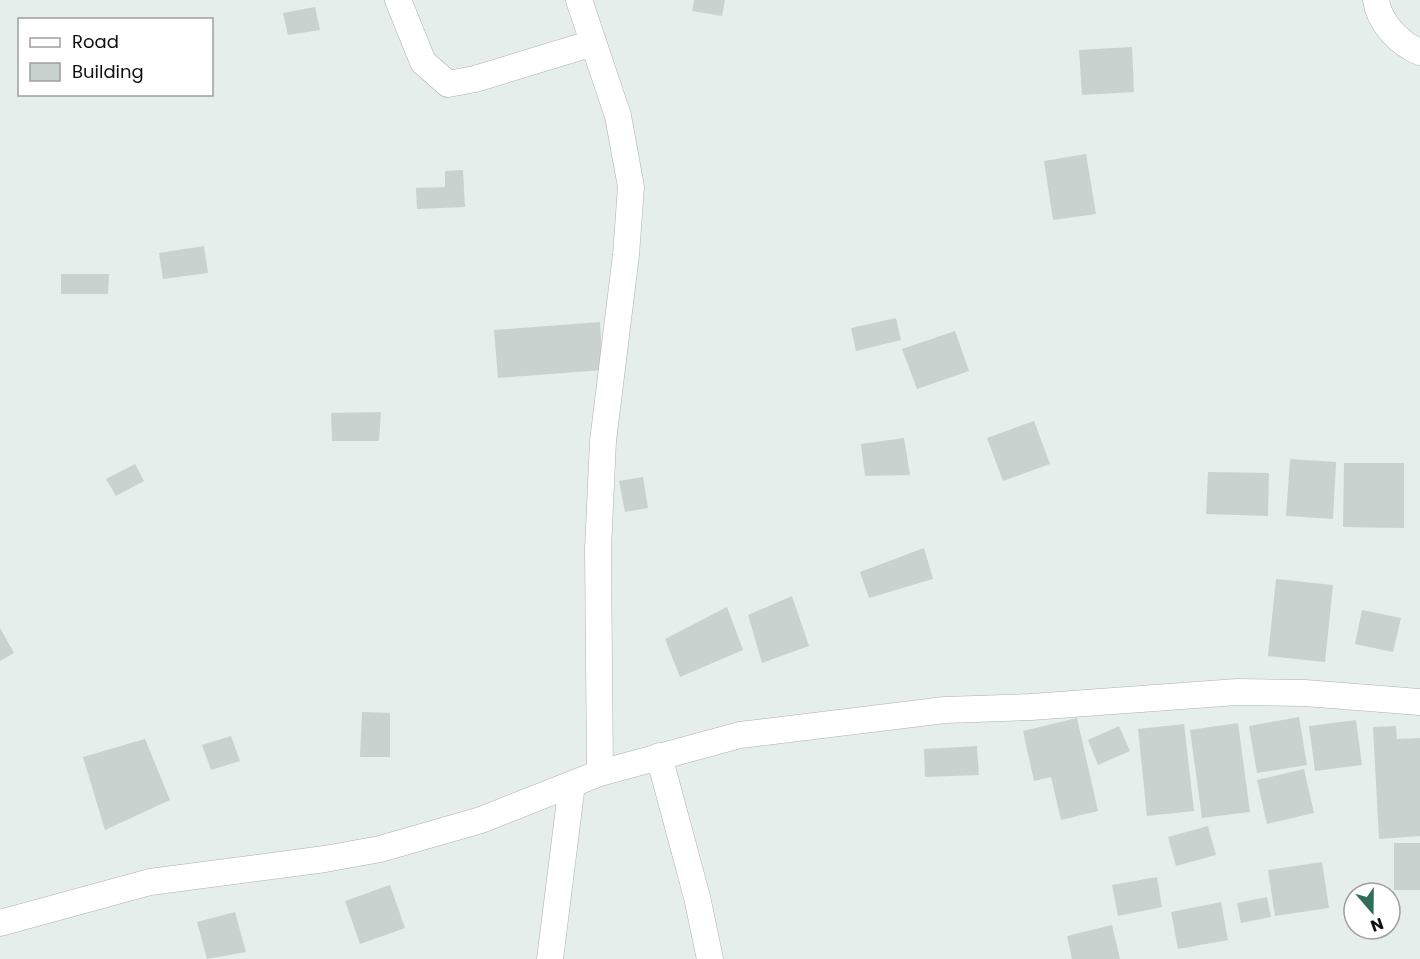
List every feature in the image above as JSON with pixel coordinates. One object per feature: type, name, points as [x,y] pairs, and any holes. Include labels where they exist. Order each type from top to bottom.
[{"type":"street","points":[[398,0],[423,62],[448,84],[475,79],[593,43]]},
{"type":"street","points":[[579,0],[618,116],[631,187],[626,255],[603,441],[598,549],[600,773]]},
{"type":"street","points":[[1376,0],[1378,14],[1393,33],[1420,52]]},
{"type":"street","points":[[0,923],[150,882],[325,859],[380,849],[481,820],[600,773],[740,735],[945,710],[1031,707],[1237,692],[1305,693],[1420,702]]},
{"type":"street","points":[[658,756],[696,897],[710,959]]},
{"type":"street","points":[[550,959],[572,784]]},
{"type":"building","points":[[694,0],[725,0],[722,16],[692,11]]},
{"type":"building","points":[[315,7],[320,30],[288,35],[283,13]]},
{"type":"building","points":[[1132,47],[1134,92],[1082,95],[1079,50]]},
{"type":"building","points":[[1086,154],[1096,214],[1053,220],[1044,161]]},
{"type":"building","points":[[463,170],[465,207],[417,209],[416,188],[445,187],[445,171]]},
{"type":"building","points":[[204,246],[208,273],[163,279],[159,253]]},
{"type":"building","points":[[61,274],[109,274],[108,294],[61,294]]},
{"type":"building","points":[[896,318],[901,340],[856,351],[851,328]]},
{"type":"building","points":[[600,322],[603,370],[498,378],[494,330]]},
{"type":"building","points":[[955,331],[969,371],[917,389],[902,349]]},
{"type":"building","points":[[381,412],[379,441],[332,441],[331,413]]},
{"type":"building","points":[[1034,421],[1050,464],[1003,481],[987,438]]},
{"type":"building","points":[[904,438],[910,475],[865,476],[861,444]]},
{"type":"building","points":[[1290,459],[1336,462],[1333,519],[1286,516]]},
{"type":"building","points":[[1344,463],[1404,463],[1404,528],[1343,527]]},
{"type":"building","points":[[135,464],[144,481],[116,496],[106,479]]},
{"type":"building","points":[[1208,472],[1269,473],[1268,516],[1206,514]]},
{"type":"building","points":[[643,477],[648,508],[625,512],[619,481]]},
{"type":"building","points":[[924,548],[933,579],[869,598],[860,572]]},
{"type":"building","points":[[1276,579],[1333,585],[1325,662],[1268,656]]},
{"type":"building","points":[[792,596],[809,646],[762,663],[748,615]]},
{"type":"building","points":[[727,607],[743,650],[680,677],[665,639]]},
{"type":"building","points":[[1362,610],[1401,618],[1393,652],[1355,644]]},
{"type":"building","points":[[0,628],[14,653],[0,661]]},
{"type":"building","points":[[362,712],[390,713],[390,757],[360,757]]},
{"type":"building","points":[[1299,717],[1307,765],[1257,773],[1249,726]]},
{"type":"building","points":[[1077,718],[1098,811],[1061,820],[1051,777],[1034,781],[1023,731]]},
{"type":"building","points":[[1356,720],[1362,765],[1315,771],[1309,726]]},
{"type":"building","points":[[1238,723],[1250,812],[1202,818],[1190,730]]},
{"type":"building","points":[[1184,724],[1194,811],[1147,816],[1138,729]]},
{"type":"building","points":[[1119,726],[1130,751],[1098,765],[1088,740]]},
{"type":"building","points":[[1396,726],[1397,739],[1420,738],[1420,836],[1379,839],[1373,727]]},
{"type":"building","points":[[231,736],[240,761],[211,770],[202,745]]},
{"type":"building","points":[[145,739],[170,800],[105,830],[83,757]]},
{"type":"building","points":[[977,746],[979,775],[925,777],[924,749]]},
{"type":"building","points":[[1304,769],[1314,813],[1267,824],[1257,780]]},
{"type":"building","points":[[1208,826],[1216,855],[1176,866],[1168,837]]},
{"type":"building","points":[[1394,843],[1420,843],[1420,890],[1402,890],[1402,881],[1394,881]]},
{"type":"building","points":[[1322,862],[1329,908],[1275,916],[1268,870]]},
{"type":"building","points":[[1157,877],[1162,907],[1118,916],[1112,885]]},
{"type":"building","points":[[390,885],[405,928],[360,944],[345,901]]},
{"type":"building","points":[[1267,897],[1271,917],[1241,923],[1237,903]]},
{"type":"building","points":[[1221,902],[1228,940],[1178,949],[1171,912]]},
{"type":"building","points":[[235,912],[246,952],[207,959],[197,922]]},
{"type":"building","points":[[1112,925],[1120,959],[1072,959],[1067,936]]}]
